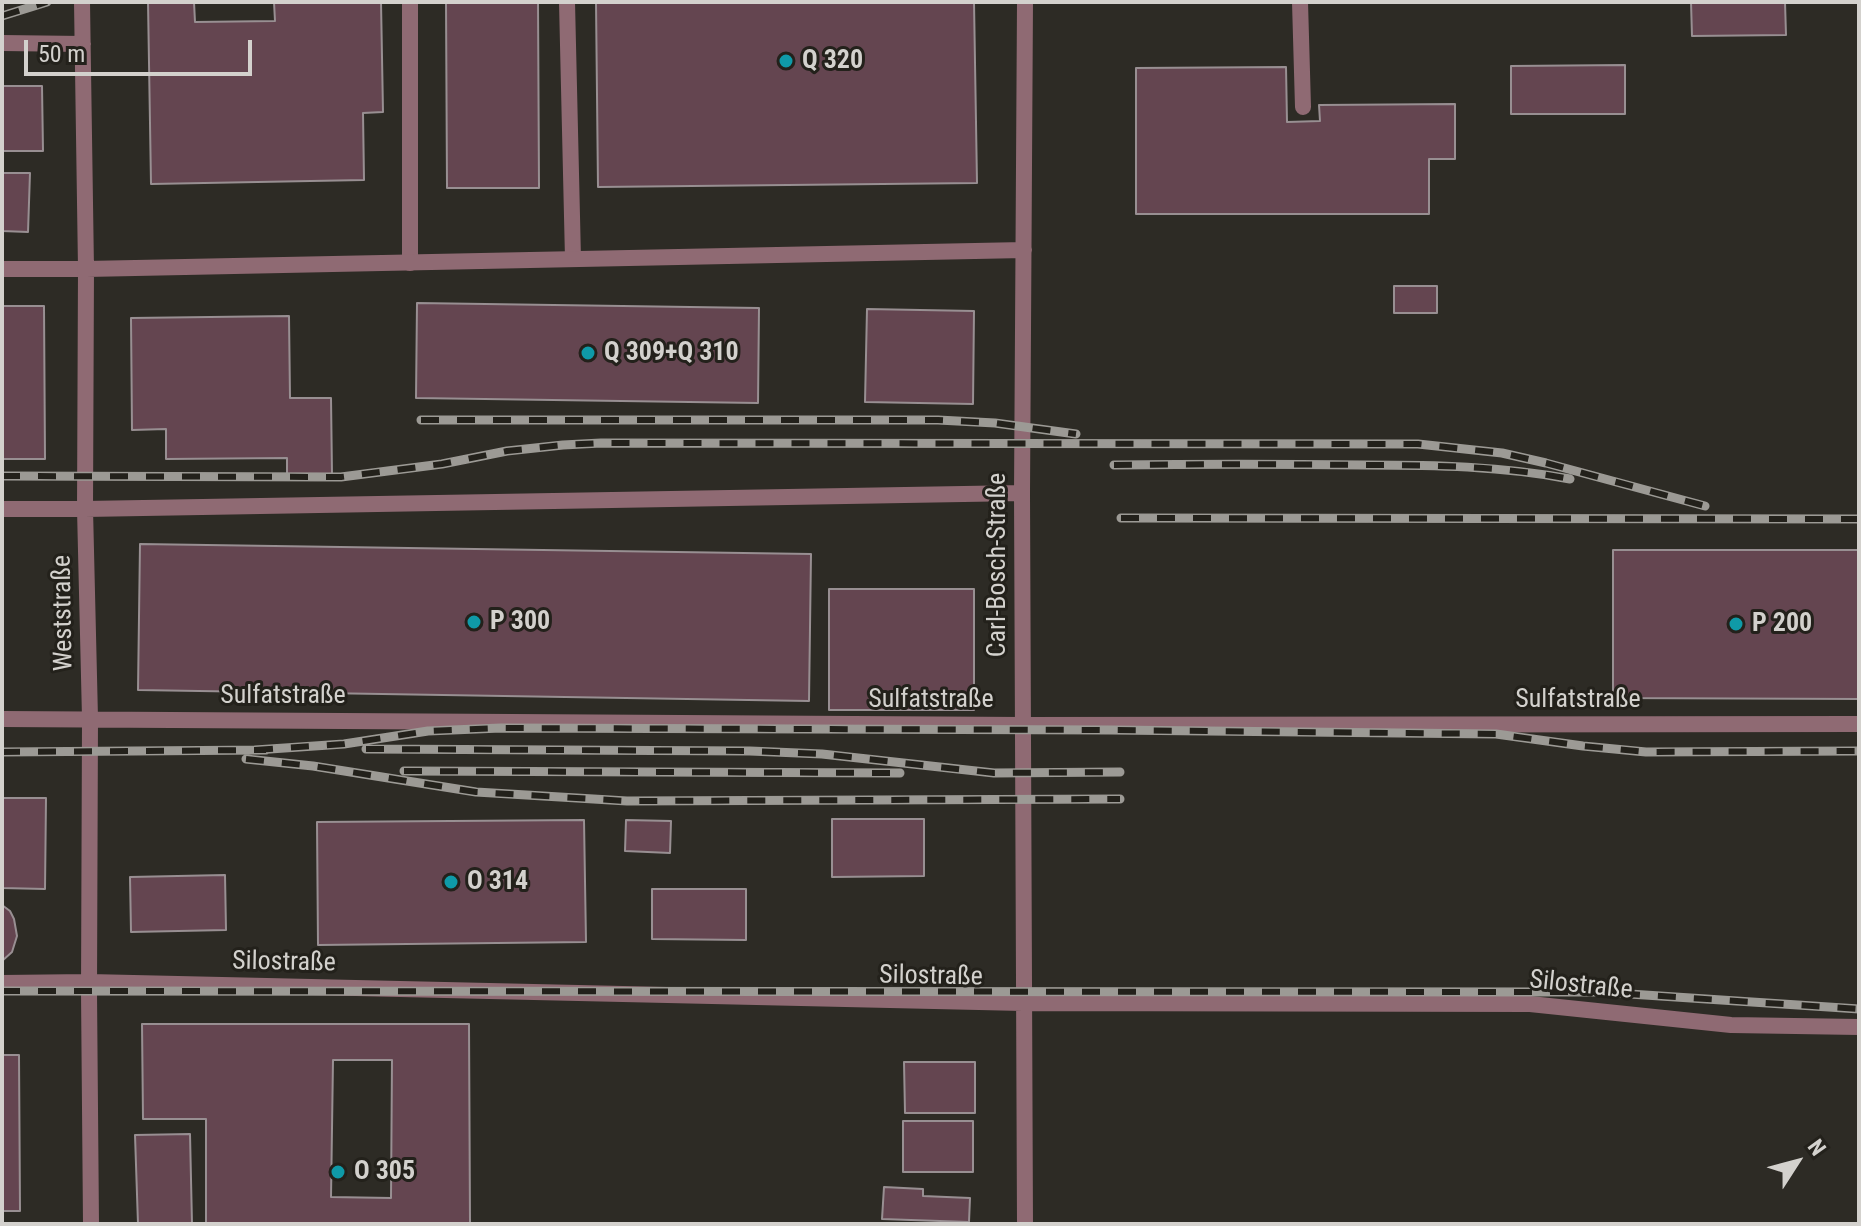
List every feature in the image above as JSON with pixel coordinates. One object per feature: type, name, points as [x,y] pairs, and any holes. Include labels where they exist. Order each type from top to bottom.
[{"type":"street","name":"Weststraße","points":[[82,2],[86,269],[85,509],[90,718],[91,1224]]},
{"type":"street","points":[[410,2],[410,263]]},
{"type":"street","points":[[567,2],[573,259]]},
{"type":"street","name":"Carl-Bosch-Straße","points":[[1025,2],[1022,493],[1025,1224]]},
{"type":"street","points":[[1300,2],[1303,107]]},
{"type":"street","points":[[2,43],[83,44]]},
{"type":"street","points":[[2,269],[1024,250]]},
{"type":"street","points":[[2,509],[1022,493]]},
{"type":"street","name":"Sulfatstraße","points":[[2,719],[1023,725],[1859,724]]},
{"type":"street","name":"Silostraße","points":[[2,983],[89,982],[1023,1003],[1530,1004],[1731,1025],[1859,1027]]},
{"type":"building","points":[[148,2],[194,2],[195,22],[275,21],[274,2],[381,2],[383,112],[363,113],[364,180],[151,184]]},
{"type":"building","points":[[446,2],[538,2],[539,188],[447,188]]},
{"type":"building","name":"Q 320","points":[[596,2],[974,2],[977,183],[598,187]]},
{"type":"building","points":[[1691,2],[1785,2],[1786,35],[1692,36]]},
{"type":"building","points":[[1625,65],[1625,114],[1511,114],[1511,66]]},
{"type":"building","points":[[1286,67],[1287,122],[1320,121],[1319,105],[1455,104],[1455,159],[1429,159],[1429,214],[1136,214],[1136,68]]},
{"type":"building","points":[[2,86],[42,86],[43,151],[2,151]]},
{"type":"building","points":[[2,173],[30,173],[28,232],[2,231]]},
{"type":"building","points":[[1394,286],[1437,286],[1437,313],[1394,313]]},
{"type":"building","name":"Q 309+Q 310","points":[[417,303],[759,308],[758,403],[416,398]]},
{"type":"building","points":[[2,306],[44,306],[45,459],[2,459]]},
{"type":"building","points":[[867,309],[974,311],[973,404],[865,402]]},
{"type":"building","points":[[289,316],[290,398],[331,398],[332,475],[287,475],[287,458],[166,459],[166,429],[132,430],[131,318]]},
{"type":"building","name":"P 300","points":[[140,544],[811,554],[809,701],[138,690]]},
{"type":"building","name":"P 200","points":[[1613,550],[1859,550],[1859,699],[1613,698]]},
{"type":"building","points":[[829,589],[974,589],[974,710],[829,710]]},
{"type":"building","points":[[2,798],[46,798],[45,889],[2,888]]},
{"type":"building","points":[[832,819],[924,819],[924,876],[832,877]]},
{"type":"building","name":"O 314","points":[[584,820],[586,942],[318,945],[317,822]]},
{"type":"building","points":[[626,820],[671,821],[670,853],[625,851]]},
{"type":"building","points":[[225,875],[226,930],[131,932],[130,877]]},
{"type":"building","points":[[652,889],[746,889],[746,940],[652,939]]},
{"type":"building","points":[[2,905],[14,919],[17,936],[12,952],[2,961]]},
{"type":"building","name":"O 305","points":[[142,1024],[469,1024],[470,1224],[206,1224],[206,1119],[143,1119]]},
{"type":"building","points":[[2,1055],[19,1055],[20,1211],[2,1211]]},
{"type":"building","points":[[333,1060],[392,1060],[391,1198],[331,1197]]},
{"type":"building","points":[[904,1062],[975,1062],[975,1113],[905,1113]]},
{"type":"building","points":[[903,1121],[973,1121],[973,1172],[903,1172]]},
{"type":"building","points":[[190,1134],[192,1224],[138,1224],[135,1135]]},
{"type":"building","points":[[884,1187],[923,1189],[923,1196],[970,1198],[969,1222],[882,1219]]},
{"type":"railway","points":[[2,16],[47,2]]},
{"type":"railway","points":[[421,420],[938,420],[995,423],[1076,434]]},
{"type":"railway","points":[[2,476],[341,477],[442,464],[507,451],[601,443],[1418,444],[1502,453],[1705,506]]},
{"type":"railway","points":[[1114,465],[1442,466],[1519,471],[1570,479]]},
{"type":"railway","points":[[1121,518],[1859,519]]},
{"type":"railway","points":[[255,750],[344,744],[428,731],[501,728],[1496,734],[1646,752],[1859,751]]},
{"type":"railway","points":[[366,749],[750,751],[822,754],[994,773],[1120,772]]},
{"type":"railway","points":[[2,752],[266,750]]},
{"type":"railway","points":[[246,759],[313,766],[476,792],[627,801],[1120,799]]},
{"type":"railway","points":[[404,771],[900,773]]},
{"type":"railway","points":[[2,991],[1599,992],[1859,1009]]},
{"type":"place","name":"Q 320","points":[[786,61]]},
{"type":"place","name":"Q 309+Q 310","points":[[588,353]]},
{"type":"place","name":"P 300","points":[[474,622]]},
{"type":"place","name":"P 200","points":[[1736,624]]},
{"type":"place","name":"O 314","points":[[451,882]]},
{"type":"place","name":"O 305","points":[[338,1172]]}]
